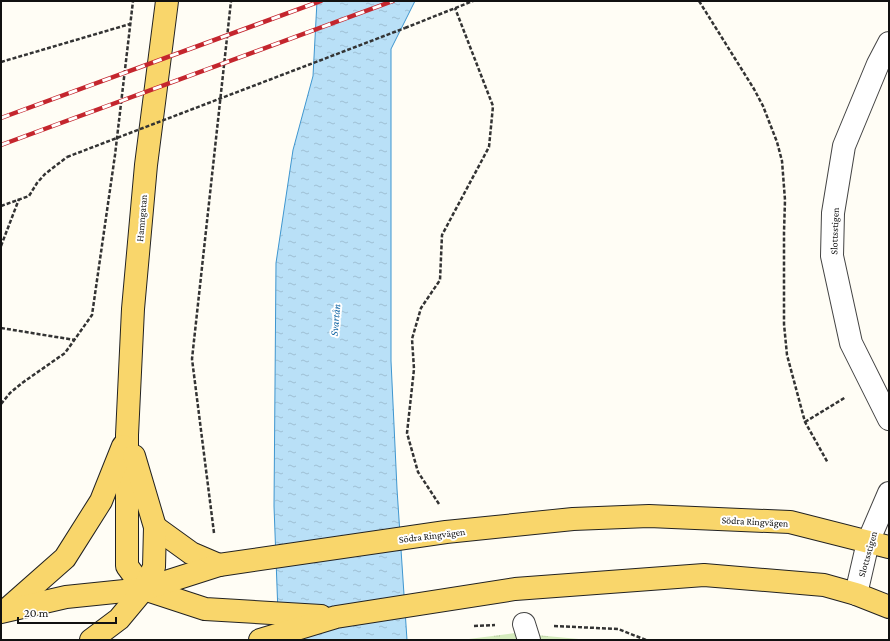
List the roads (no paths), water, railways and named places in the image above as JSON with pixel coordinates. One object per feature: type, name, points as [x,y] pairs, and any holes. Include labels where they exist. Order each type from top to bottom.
[{"type":"main road","name":"Hamngatan","points":[[128,435],[155,527],[154,567],[144,588],[127,566],[128,435],[133,309],[146,164],[166,1]]},
{"type":"main road","points":[[3,611],[65,558],[101,500],[128,435]]},
{"type":"main road","name":"Södra Ringvägen","points":[[3,611],[66,597],[144,588],[219,565],[446,532],[573,520],[649,516],[790,522],[889,547]]},
{"type":"main road","points":[[155,527],[191,554],[219,565]]},
{"type":"main road","points":[[265,638],[336,617],[515,589],[704,575],[824,585],[856,594],[889,607]]},
{"type":"main road","points":[[91,640],[119,620],[144,588],[205,609],[336,617]]},
{"type":"street","name":"Slottsstigen","points":[[889,43],[878,64],[844,146],[833,213],[832,256],[851,343],[889,419]]},
{"type":"street","name":"Slottsstigen","points":[[856,594],[868,542],[889,493]]},
{"type":"water","name":"Svartån","points":[[317,1],[415,1],[391,49],[391,361],[397,489],[407,640],[279,640],[274,506],[276,263],[293,150],[313,76]]},
{"type":"railway","points":[[1,118],[321,1]]},
{"type":"railway","points":[[1,145],[393,1]]}]
